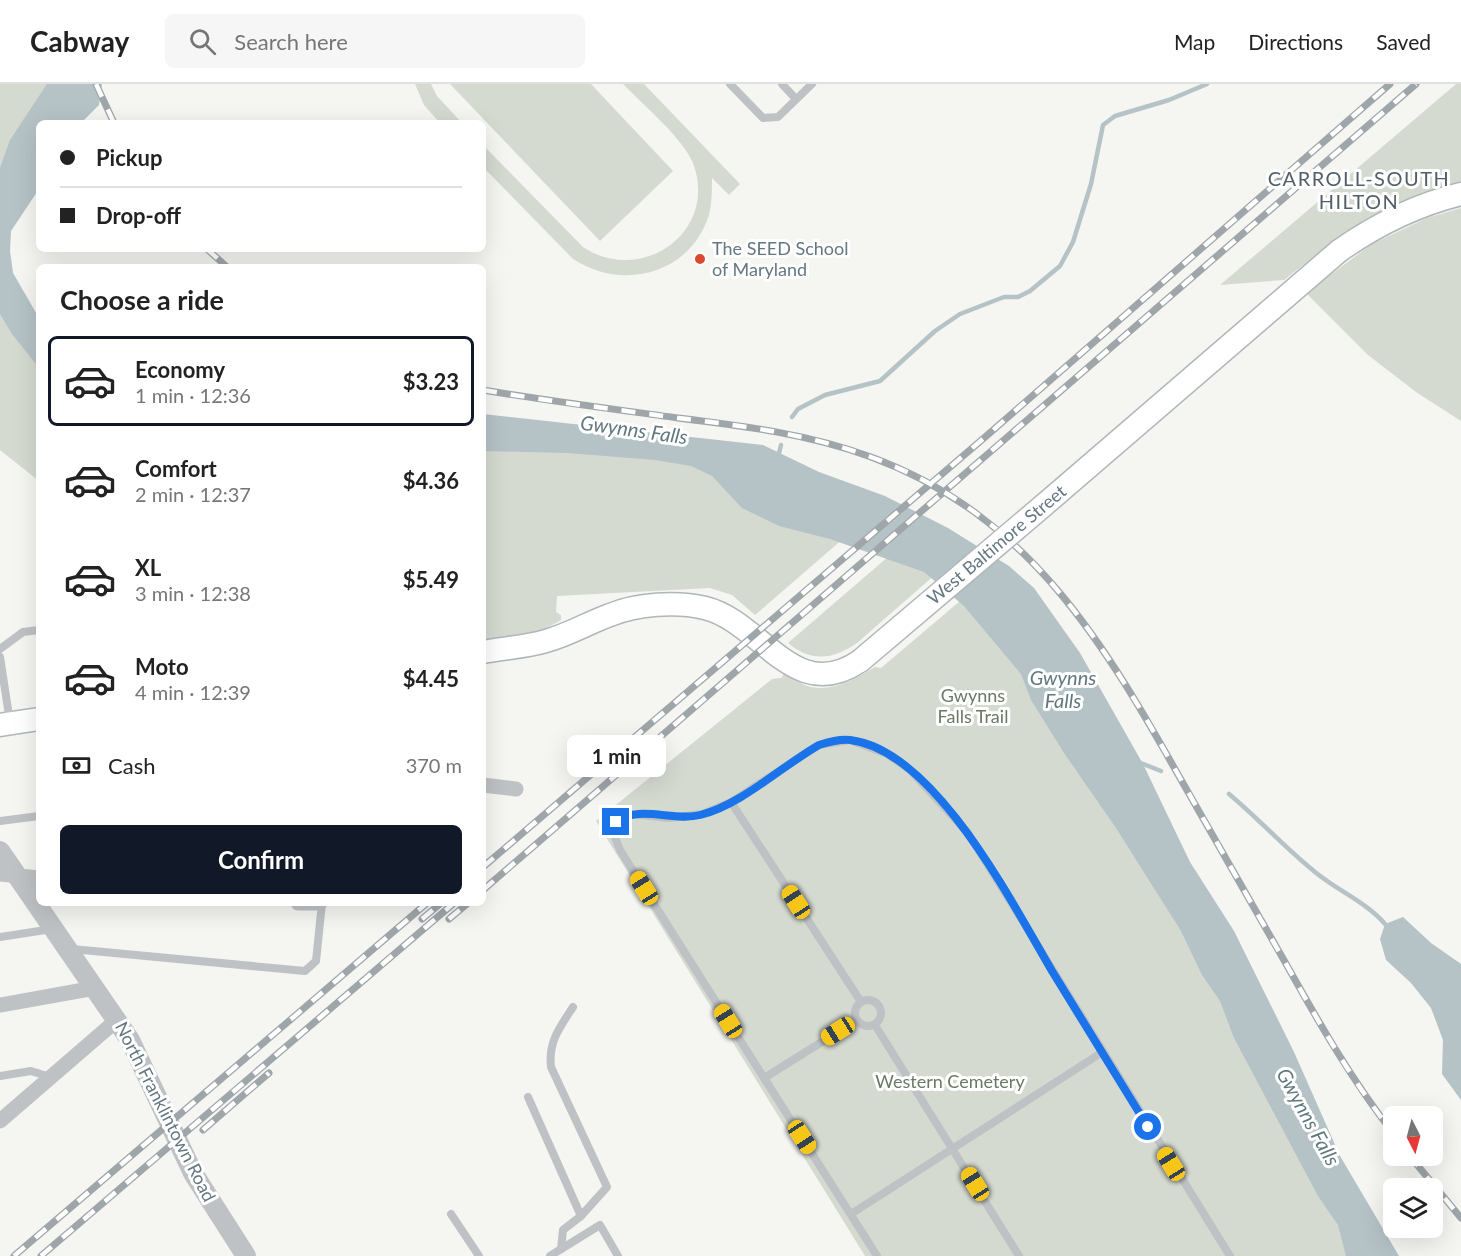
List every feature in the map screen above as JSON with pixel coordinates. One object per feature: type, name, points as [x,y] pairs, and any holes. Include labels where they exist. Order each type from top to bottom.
[{"type":"main road","name":"West Baltimore Street","points":[[486,652],[545,642],[612,614],[637,608],[681,605],[720,612],[740,624],[789,664],[804,672],[835,673],[860,662],[1339,251],[1389,220],[1418,207],[1461,194]]},
{"type":"main road","points":[[5,724],[36,719]]},
{"type":"street","points":[[486,786],[516,789]]},
{"type":"street","name":"North Franklintown Road","points":[[0,851],[9,875],[54,928],[118,1019],[193,1173],[246,1256]]},
{"type":"street","points":[[9,875],[36,878]]},
{"type":"street","points":[[0,1005],[95,988]]},
{"type":"street","points":[[0,1121],[118,1019]]},
{"type":"lane","points":[[730,84],[762,118],[778,117],[812,84]]},
{"type":"lane","points":[[782,84],[796,99]]},
{"type":"lane","points":[[0,649],[23,632],[36,630]]},
{"type":"lane","points":[[0,657],[5,724]]},
{"type":"lane","points":[[878,1256],[620,850],[612,830],[616,822],[631,814],[687,818],[703,814],[731,802],[819,745],[850,740],[887,754],[909,770],[968,833],[1101,1053],[1230,1256]]},
{"type":"lane","points":[[731,802],[861,1002]]},
{"type":"lane","points":[[0,821],[36,816]]},
{"type":"lane","points":[[68,949],[305,971],[316,961],[321,906]]},
{"type":"lane","points":[[0,937],[54,928]]},
{"type":"lane","points":[[868,1000],[880,1006],[880,1020],[875,1025],[862,1024],[857,1020],[857,1007],[861,1002],[868,1000]]},
{"type":"lane","points":[[561,1249],[563,1230],[581,1216],[606,1187],[551,1067],[550,1053],[555,1036],[573,1007]]},
{"type":"lane","points":[[764,1078],[857,1020]]},
{"type":"lane","points":[[875,1025],[1019,1256]]},
{"type":"lane","points":[[851,1214],[1101,1053]]},
{"type":"lane","points":[[0,1076],[31,1071],[51,1077]]},
{"type":"lane","points":[[528,1097],[581,1216]]},
{"type":"lane","points":[[450,1214],[479,1256]]},
{"type":"lane","points":[[550,1256],[600,1225],[618,1256]]},
{"type":"green space","points":[[0,84],[64,84],[41,120],[36,120],[36,132],[0,237]]},
{"type":"green space","points":[[415,84],[431,84],[437,96],[459,120],[437,120],[424,105]]},
{"type":"green space","points":[[450,84],[591,84],[673,171],[600,241]]},
{"type":"green space","points":[[623,84],[644,84],[740,184],[729,195],[712,178],[709,215],[700,235],[687,252],[671,264],[633,275],[612,274],[592,269],[573,259],[486,170],[486,148],[583,247],[605,257],[628,260],[650,256],[670,246],[685,230],[695,211],[698,188],[693,163],[671,132]]},
{"type":"green space","points":[[1456,84],[1461,84],[1461,182],[1387,208],[1345,232],[1284,280],[1220,285]]},
{"type":"green space","points":[[1461,208],[1461,421],[1416,392],[1368,355],[1306,293],[1372,244],[1427,218]]},
{"type":"green space","points":[[0,266],[36,338],[36,479],[0,450]]},
{"type":"green space","points":[[486,433],[656,447],[859,525],[755,615],[732,595],[710,588],[557,596],[556,612],[561,615],[561,620],[542,631],[486,640]]},
{"type":"green space","points":[[918,531],[953,559],[857,643],[839,653],[813,656],[788,643]]},
{"type":"green space","name":"Western Cemetery","points":[[986,579],[1382,1256],[865,1256],[596,821],[772,679],[781,678],[784,674],[808,686],[828,688],[853,679],[875,667],[881,668]]},
{"type":"water","points":[[47,84],[102,84],[99,105],[84,120],[36,120],[36,194],[11,231],[10,251],[13,273],[36,313],[36,364],[12,334],[0,314],[0,168],[10,140]]},
{"type":"water","name":"Gwynns Falls","points":[[486,414],[763,445],[819,472],[885,496],[948,528],[1009,566],[1034,588],[1080,653],[1143,764],[1190,862],[1234,931],[1294,1052],[1340,1156],[1383,1229],[1383,1238],[1388,1238],[1399,1256],[1346,1256],[1338,1225],[1318,1196],[1234,1038],[1220,1001],[1202,975],[1181,931],[1031,700],[1021,674],[964,606],[924,572],[830,539],[779,526],[742,508],[712,476],[691,466],[655,460],[568,453],[486,451]]},
{"type":"water","points":[[1403,917],[1431,943],[1461,964],[1461,1100],[1442,1074],[1443,1040],[1431,1008],[1411,983],[1386,960],[1380,939],[1385,924]]},
{"type":"waterway","points":[[792,417],[798,409],[825,395],[880,381],[935,331],[960,314],[1004,297],[1018,297],[1030,291],[1060,266],[1073,242],[1091,184],[1103,125],[1115,116],[1169,100],[1207,84]]},
{"type":"waterway","points":[[778,457],[781,445]]},
{"type":"waterway","points":[[1138,762],[1161,771]]},
{"type":"waterway","points":[[1229,794],[1304,863],[1369,909],[1385,924]]},
{"type":"railway","points":[[96,84],[113,120]]},
{"type":"railway","points":[[486,864],[984,438],[1390,84]]},
{"type":"railway","points":[[486,887],[1416,84]]},
{"type":"railway","points":[[210,252],[224,264]]},
{"type":"railway","points":[[486,390],[752,428],[824,442],[871,457],[927,482],[976,513],[1020,550],[1058,591],[1092,635],[1154,733],[1336,1050],[1383,1119]]},
{"type":"railway","points":[[14,1256],[423,906]]},
{"type":"railway","points":[[422,919],[437,906]]},
{"type":"railway","points":[[41,1256],[450,906]]},
{"type":"railway","points":[[449,919],[464,906]]},
{"type":"railway","points":[[203,1130],[269,1073]]},
{"type":"railway","points":[[1418,1166],[1461,1218]]},
{"type":"place","name":"The SEED School of Maryland","points":[[700,259]]},
{"type":"district","name":"CARROLL-SOUTH HILTON","points":[[1359,190]]},
{"type":"route","points":[[616,822],[623,816],[631,814],[687,818],[703,814],[731,802],[819,745],[850,740],[887,754],[909,770],[945,805],[968,833],[1148,1127]]},
{"type":"park label","name":"Gwynns Falls Trail","points":[[973,706]]}]
